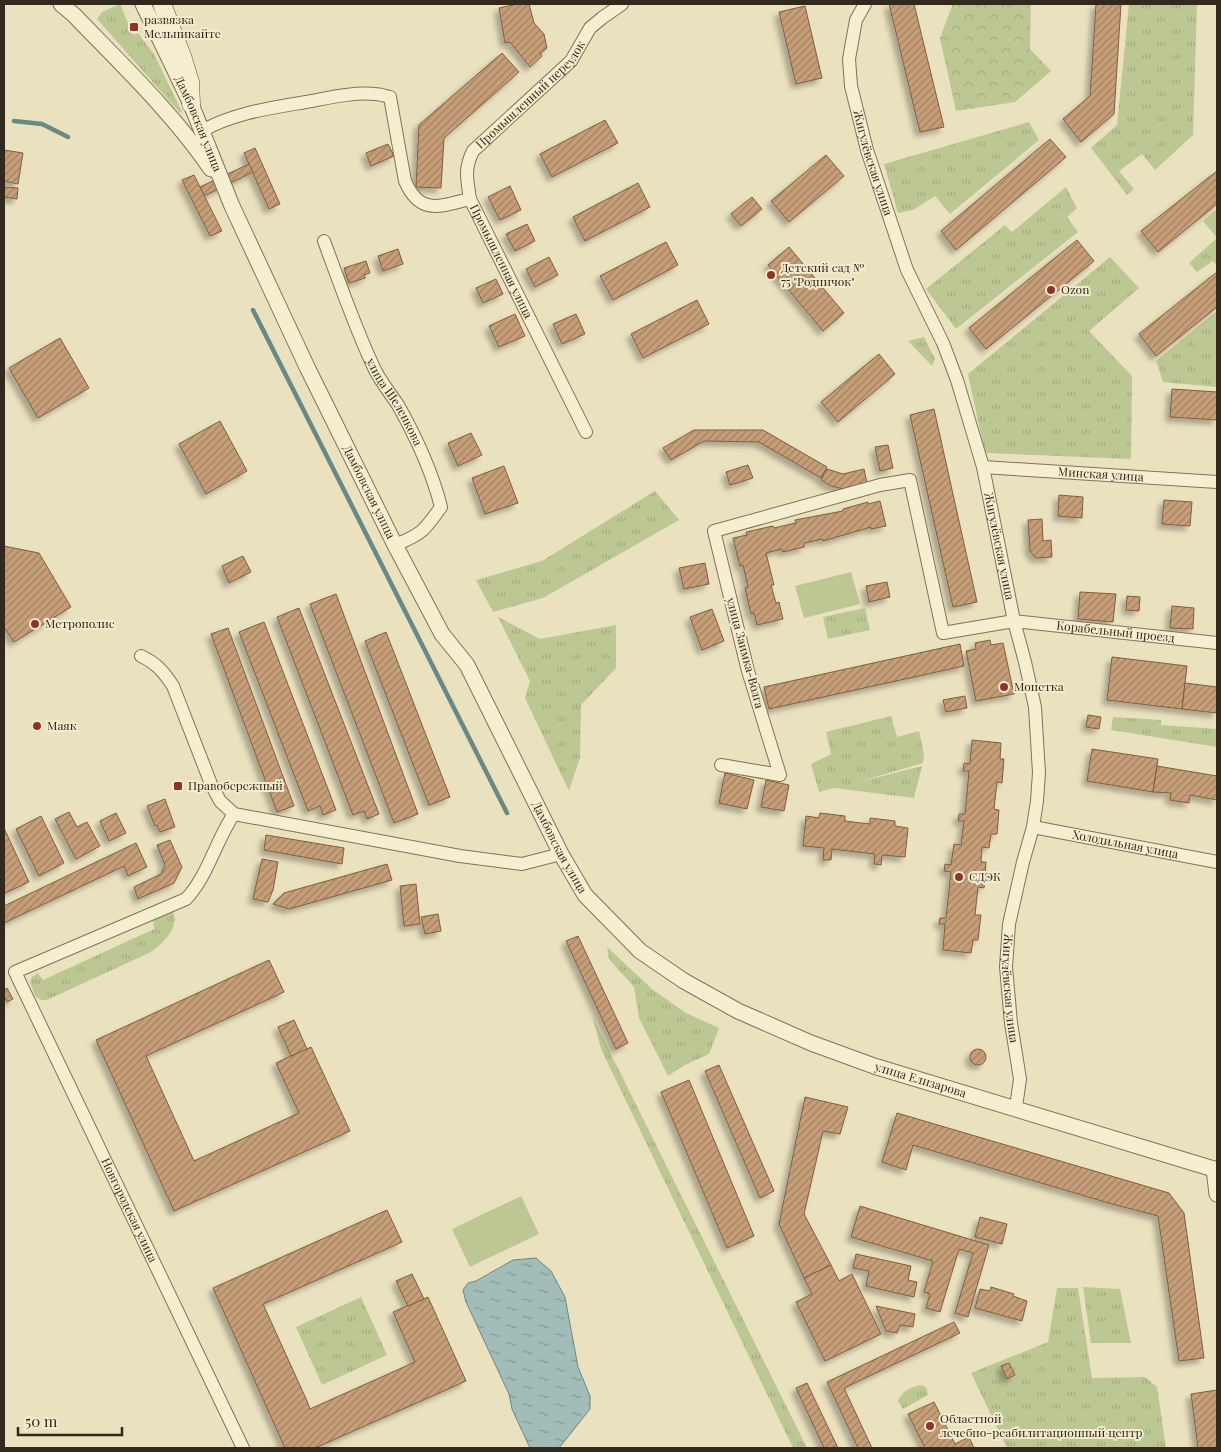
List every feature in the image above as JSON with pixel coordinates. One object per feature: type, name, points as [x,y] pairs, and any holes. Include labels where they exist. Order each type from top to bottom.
[{"type":"main road","points":[[162,4],[188,74],[191,104]]},
{"type":"street","points":[[61,4],[74,14],[170,116],[192,142],[225,190]]},
{"type":"street","name":"Дамбовская улица","points":[[143,4],[191,104],[225,190],[303,358],[395,545],[442,634],[467,665],[561,854],[585,895],[640,951]]},
{"type":"street","name":"Промышленный переулок","points":[[470,199],[467,164],[474,151],[571,61],[590,28],[622,4]]},
{"type":"street","name":"Жигулёвская улица","points":[[865,4],[856,20],[849,59],[851,86],[862,132],[907,270],[943,343],[957,380],[983,467],[1014,621],[1026,662],[1038,728],[1039,773],[1033,827],[1022,862],[1009,924],[1006,967],[1011,1022],[1020,1079],[1016,1108]]},
{"type":"street","name":"Промышленная улица","points":[[202,131],[216,122],[251,112],[314,100],[353,94],[376,94],[390,97],[405,181],[410,194],[424,204],[436,207],[470,199],[586,432]]},
{"type":"street","name":"улица Шеленкова","points":[[324,241],[358,333],[376,372],[395,400],[414,435],[435,483],[441,507],[427,527],[416,536],[395,545]]},
{"type":"street","name":"Минская улица","points":[[983,467],[1217,482]]},
{"type":"street","name":"Корабельный проезд","points":[[714,531],[880,485],[910,480],[943,633],[1014,621],[1217,643]]},
{"type":"street","name":"улица Заимка-Волга","points":[[714,531],[748,671],[780,775],[721,766]]},
{"type":"street","points":[[141,656],[153,662],[163,671],[172,686],[211,784],[220,801],[234,814],[486,860],[522,864],[561,854]]},
{"type":"street","name":"Новгородская улица","points":[[234,814],[224,828],[193,892],[186,899],[15,972],[243,1448]]},
{"type":"street","name":"Холодильная улица","points":[[1033,827],[1217,862]]},
{"type":"street","name":"улица Елизарова","points":[[640,951],[684,981],[738,1011],[811,1043],[874,1066],[1216,1169]]},
{"type":"street","points":[[1216,1169],[1217,1194]]},
{"type":"green space","points":[[120,4],[133,35],[138,33],[154,54],[182,112],[180,113],[97,19],[102,12]]},
{"type":"green space","points":[[951,4],[1031,4],[1030,49],[1051,71],[1015,102],[956,111],[940,38],[952,6]]},
{"type":"green space","points":[[1129,4],[1197,4],[1193,135],[1155,170],[1142,154],[1119,171],[1134,189],[1127,195],[1091,148],[1117,125]]},
{"type":"green space","points":[[1029,122],[1039,140],[950,214],[935,196],[913,210],[898,213],[884,164]]},
{"type":"green space","points":[[1066,187],[1077,208],[1067,217],[1078,232],[956,329],[926,289],[1005,225],[1012,232]]},
{"type":"green space","points":[[1217,209],[1217,238],[1203,221]]},
{"type":"green space","points":[[1217,238],[1217,266],[1213,261],[1197,272],[1189,263]]},
{"type":"green space","points":[[1110,257],[1139,288],[1089,331],[1132,376],[1131,459],[985,453],[968,374]]},
{"type":"green space","points":[[1217,311],[1217,387],[1163,382],[1156,361]]},
{"type":"green space","points":[[924,337],[935,359],[932,366],[908,341]]},
{"type":"green space","points":[[655,491],[679,520],[543,598],[493,612],[476,580],[542,561]]},
{"type":"green space","points":[[851,572],[860,604],[804,618],[795,586]]},
{"type":"green space","points":[[865,608],[870,630],[828,639],[823,617]]},
{"type":"green space","points":[[498,617],[540,639],[616,625],[616,668],[581,705],[580,757],[569,791],[525,698],[530,681]]},
{"type":"green space","points":[[891,716],[897,737],[919,731],[924,754],[923,763],[855,783],[922,766],[914,798],[834,788],[819,792],[811,764],[831,754],[826,732]]},
{"type":"green space","points":[[1113,717],[1161,720],[1161,725],[1217,729],[1217,747],[1111,730]]},
{"type":"green space","points":[[168,911],[173,911],[175,917],[172,929],[165,940],[151,952],[47,1000],[41,1000],[35,996],[30,982],[32,977],[38,973],[43,980],[154,929],[153,921]]},
{"type":"green space","points":[[607,947],[652,989],[686,1013],[719,1028],[709,1054],[683,1066],[668,1076],[639,1018],[634,987],[609,959]]},
{"type":"green space","points":[[593,1018],[807,1448],[793,1448],[601,1049]]},
{"type":"green space","points":[[521,1196],[539,1234],[470,1267],[452,1229]]},
{"type":"green space","points":[[1083,1287],[1120,1289],[1131,1343],[1091,1343]]},
{"type":"green space","points":[[1057,1288],[1078,1288],[1092,1378],[1145,1377],[1157,1387],[1166,1448],[1007,1448],[971,1373],[1048,1342]]},
{"type":"green space","points":[[361,1297],[387,1355],[322,1385],[296,1327]]},
{"type":"green space","points":[[920,1385],[926,1387],[928,1395],[903,1409],[898,1401],[902,1395],[907,1390]]},
{"type":"water","points":[[536,1258],[551,1271],[565,1297],[578,1367],[590,1396],[590,1409],[559,1448],[530,1448],[512,1409],[509,1394],[466,1302],[463,1290],[468,1283],[476,1281],[513,1260]]},
{"type":"building","points":[[517,4],[529,4],[534,23],[544,34],[547,48],[540,54],[542,56],[530,67],[510,42],[505,43],[499,8]]},
{"type":"building","points":[[889,4],[914,4],[944,127],[920,132]]},
{"type":"building","points":[[1096,4],[1121,4],[1114,114],[1081,142],[1063,119],[1090,96]]},
{"type":"building","points":[[805,6],[822,78],[796,84],[779,12]]},
{"type":"building","points":[[502,53],[519,72],[444,138],[441,188],[416,187],[419,125]]},
{"type":"building","points":[[605,120],[618,143],[552,177],[540,154]]},
{"type":"building","points":[[1050,139],[1066,157],[956,250],[941,231]]},
{"type":"building","points":[[388,144],[394,156],[371,166],[366,153]]},
{"type":"building","points":[[255,148],[280,204],[269,209],[244,153]]},
{"type":"building","points":[[4,150],[23,153],[18,184],[4,181]]},
{"type":"building","points":[[826,155],[844,176],[789,222],[771,201]]},
{"type":"building","points":[[249,164],[253,172],[204,196],[200,187]]},
{"type":"building","points":[[1217,171],[1217,204],[1158,252],[1141,231]]},
{"type":"building","points":[[194,175],[222,231],[210,236],[182,180]]},
{"type":"building","points":[[638,183],[650,207],[585,241],[573,217]]},
{"type":"building","points":[[510,186],[521,210],[500,220],[488,197]]},
{"type":"building","points":[[4,187],[18,188],[17,199],[4,197]]},
{"type":"building","points":[[752,197],[762,209],[741,226],[731,214]]},
{"type":"building","points":[[527,224],[535,241],[515,251],[506,234]]},
{"type":"building","points":[[1077,240],[1094,261],[986,349],[969,328]]},
{"type":"building","points":[[666,242],[678,265],[613,300],[600,276]]},
{"type":"building","points":[[789,247],[844,313],[823,331],[768,265]]},
{"type":"building","points":[[398,249],[403,264],[383,271],[378,256]]},
{"type":"building","points":[[549,257],[558,275],[535,287],[526,269]]},
{"type":"building","points":[[366,261],[370,273],[364,275],[365,278],[349,283],[344,268]]},
{"type":"building","points":[[1217,272],[1217,307],[1156,356],[1139,334]]},
{"type":"building","points":[[496,279],[503,294],[483,303],[476,288]]},
{"type":"building","points":[[697,300],[709,324],[643,358],[631,334]]},
{"type":"building","points":[[515,314],[525,336],[499,347],[489,326]]},
{"type":"building","points":[[576,314],[585,334],[562,344],[553,324]]},
{"type":"building","points":[[60,338],[89,388],[38,418],[9,368]]},
{"type":"building","points":[[879,354],[895,374],[838,422],[821,402]]},
{"type":"building","points":[[1172,389],[1217,392],[1217,420],[1170,417]]},
{"type":"building","points":[[934,409],[977,602],[953,607],[910,415]]},
{"type":"building","points":[[220,421],[247,471],[206,494],[179,444]]},
{"type":"building","points":[[694,430],[763,430],[827,467],[821,478],[759,442],[704,441],[671,460],[663,448]]},
{"type":"building","points":[[471,433],[482,455],[458,466],[448,443]]},
{"type":"building","points":[[888,445],[893,468],[880,471],[875,447]]},
{"type":"building","points":[[748,465],[753,478],[730,485],[726,472]]},
{"type":"building","points":[[504,466],[518,503],[485,514],[472,478]]},
{"type":"building","points":[[827,469],[843,474],[864,469],[867,483],[843,489],[831,486],[821,480]]},
{"type":"building","points":[[1059,495],[1083,497],[1082,518],[1058,516]]},
{"type":"building","points":[[1164,500],[1192,502],[1190,526],[1162,524]]},
{"type":"building","points":[[880,501],[886,526],[871,529],[871,527],[823,541],[823,539],[804,543],[804,547],[783,552],[782,549],[766,553],[774,585],[771,585],[776,603],[779,602],[783,619],[757,625],[754,613],[751,614],[745,588],[748,587],[743,565],[740,566],[733,538],[747,535],[746,532],[796,523],[795,520],[843,511],[843,509],[868,502],[868,504]]},
{"type":"building","points":[[1042,519],[1043,541],[1051,540],[1052,557],[1036,558],[1030,551],[1028,520]]},
{"type":"building","points":[[4,546],[39,553],[71,607],[14,642],[4,627]]},
{"type":"building","points":[[243,556],[251,572],[229,583],[222,566]]},
{"type":"building","points":[[705,563],[709,584],[684,589],[679,568]]},
{"type":"building","points":[[887,582],[890,597],[869,602],[866,586]]},
{"type":"building","points":[[1080,592],[1116,594],[1113,622],[1078,619]]},
{"type":"building","points":[[336,594],[418,814],[394,823],[310,604]]},
{"type":"building","points":[[1127,596],[1140,597],[1139,611],[1126,610]]},
{"type":"building","points":[[1172,606],[1194,608],[1193,629],[1170,628]]},
{"type":"building","points":[[299,608],[379,814],[367,819],[364,811],[353,815],[277,617]]},
{"type":"building","points":[[712,609],[724,641],[702,650],[690,617]]},
{"type":"building","points":[[264,622],[336,810],[323,815],[320,806],[308,811],[239,632]]},
{"type":"building","points":[[228,628],[294,806],[277,812],[211,634]]},
{"type":"building","points":[[386,632],[450,797],[429,805],[365,641]]},
{"type":"building","points":[[990,640],[991,645],[1003,643],[1014,694],[976,701],[966,651],[976,649],[975,643]]},
{"type":"building","points":[[960,644],[964,666],[769,709],[764,687]]},
{"type":"building","points":[[1112,657],[1187,666],[1182,709],[1107,700]]},
{"type":"building","points":[[1185,683],[1217,687],[1217,713],[1182,709]]},
{"type":"building","points":[[965,696],[967,708],[946,712],[943,700]]},
{"type":"building","points":[[1088,715],[1101,717],[1099,729],[1086,727]]},
{"type":"building","points":[[972,740],[1001,743],[1000,759],[1004,759],[1002,783],[997,782],[994,809],[999,810],[997,834],[991,834],[989,848],[982,847],[981,862],[986,862],[984,888],[978,887],[975,915],[981,915],[978,940],[973,940],[971,953],[943,950],[945,924],[939,924],[940,918],[946,918],[951,872],[944,871],[945,864],[951,865],[954,844],[961,845],[964,821],[958,821],[959,814],[965,814],[969,771],[963,771],[964,763],[970,764]]},
{"type":"building","points":[[1092,749],[1158,759],[1153,792],[1087,781]]},
{"type":"building","points":[[1157,766],[1217,776],[1217,800],[1190,795],[1189,803],[1170,800],[1171,793],[1153,792]]},
{"type":"building","points":[[725,773],[754,780],[747,809],[719,803]]},
{"type":"building","points":[[766,780],[789,785],[784,811],[761,807]]},
{"type":"building","points":[[165,799],[175,827],[160,832],[157,825],[155,826],[147,806]]},
{"type":"building","points":[[69,812],[77,827],[87,822],[100,846],[76,859],[55,819]]},
{"type":"building","points":[[116,813],[126,833],[109,841],[100,821]]},
{"type":"building","points":[[820,813],[845,816],[845,821],[870,824],[870,818],[895,821],[895,826],[908,828],[905,857],[882,855],[881,865],[874,864],[875,854],[832,849],[831,860],[823,860],[824,848],[803,846],[806,816],[819,818]]},
{"type":"building","points":[[41,816],[64,863],[39,876],[16,829]]},
{"type":"building","points":[[4,828],[29,882],[5,893],[4,890]]},
{"type":"building","points":[[266,835],[344,848],[342,864],[264,850]]},
{"type":"building","points":[[170,840],[182,867],[174,883],[138,899],[134,887],[161,874],[165,865],[157,845]]},
{"type":"building","points":[[136,843],[147,867],[128,876],[124,866],[4,923],[4,906]]},
{"type":"building","points":[[262,859],[278,862],[273,890],[268,902],[253,899]]},
{"type":"building","points":[[387,864],[392,880],[289,909],[273,904],[284,893]]},
{"type":"building","points":[[416,884],[420,924],[404,926],[400,886]]},
{"type":"building","points":[[438,914],[441,931],[425,934],[421,917]]},
{"type":"building","points":[[578,936],[628,1043],[616,1049],[566,941]]},
{"type":"building","points":[[269,960],[284,992],[146,1056],[194,1161],[299,1113],[276,1063],[311,1047],[350,1131],[174,1211],[96,1040]]},
{"type":"building","points":[[7,988],[13,999],[7,1002],[4,990]]},
{"type":"building","points":[[294,1020],[307,1049],[291,1056],[278,1027]]},
{"type":"building","points":[[978,1049],[984,1051],[986,1057],[984,1063],[978,1065],[972,1063],[970,1057],[972,1051]]},
{"type":"building","points":[[719,1065],[774,1191],[760,1198],[705,1071]]},
{"type":"building","points":[[689,1080],[754,1236],[727,1248],[661,1092]]},
{"type":"building","points":[[805,1097],[848,1107],[840,1134],[823,1131],[804,1214],[831,1265],[804,1278],[779,1224]]},
{"type":"building","points":[[897,1113],[1169,1193],[1184,1213],[1204,1358],[1179,1361],[1158,1216],[913,1145],[906,1170],[882,1162]]},
{"type":"building","points":[[860,1206],[989,1245],[968,1317],[955,1313],[973,1253],[959,1249],[940,1312],[926,1308],[930,1294],[924,1292],[933,1261],[851,1237]]},
{"type":"building","points":[[387,1210],[402,1242],[263,1304],[310,1409],[415,1362],[393,1312],[428,1297],[466,1381],[315,1448],[285,1448],[213,1288]]},
{"type":"building","points":[[980,1217],[1007,1224],[1002,1244],[975,1237]]},
{"type":"building","points":[[856,1254],[911,1266],[908,1280],[917,1282],[914,1297],[866,1286],[869,1271],[853,1268]]},
{"type":"building","points":[[831,1265],[839,1281],[852,1274],[881,1334],[825,1361],[796,1302],[812,1294],[804,1278]]},
{"type":"building","points":[[412,1274],[424,1299],[408,1306],[396,1281]]},
{"type":"building","points":[[991,1287],[1014,1294],[1013,1296],[1027,1301],[1022,1321],[975,1308],[980,1289],[990,1291]]},
{"type":"building","points":[[876,1306],[915,1314],[913,1327],[900,1325],[897,1333],[886,1331]]},
{"type":"building","points":[[954,1322],[960,1333],[844,1388],[872,1448],[858,1448],[827,1382]]},
{"type":"building","points":[[1009,1363],[1015,1375],[1007,1379],[1001,1366]]},
{"type":"building","points":[[807,1383],[838,1448],[824,1448],[796,1388]]},
{"type":"building","points":[[1217,1390],[1217,1448],[1198,1448],[1191,1394]]},
{"type":"building","name":"Областной лечебно-реабилитационный центр","points":[[934,1402],[955,1444],[969,1437],[974,1448],[925,1448],[908,1414]]},
{"type":"waterway","points":[[14,121],[42,124],[68,137]]},
{"type":"waterway","points":[[253,310],[507,813]]},
{"type":"place","name":"развязка Мельникайте","points":[[134,27]]},
{"type":"place","name":"Детский сад № 75 \"Родничок\"","points":[[771,275]]},
{"type":"place","name":"Ozon","points":[[1051,290]]},
{"type":"place","name":"Метрополис","points":[[35,624]]},
{"type":"place","name":"Монетка","points":[[1004,687]]},
{"type":"place","name":"Маяк","points":[[37,726]]},
{"type":"place","name":"Правобережный","points":[[178,786]]},
{"type":"place","name":"СДЭК","points":[[959,877]]},
{"type":"place","name":"Областной лечебно-реабилитационный центр","points":[[930,1426]]}]
